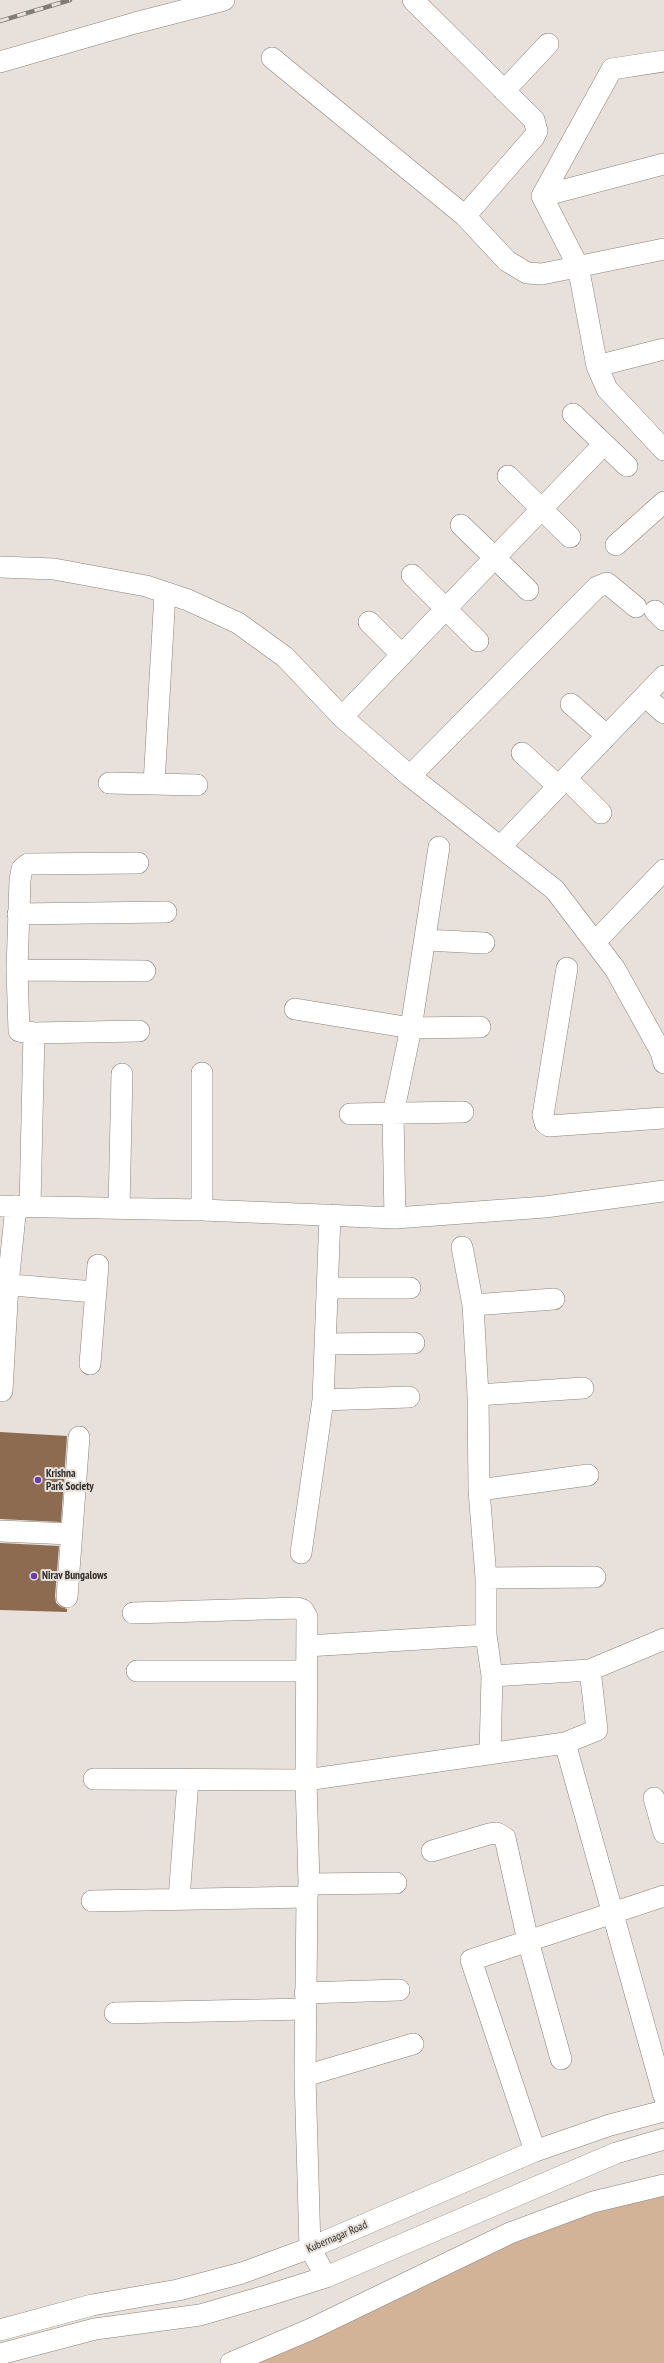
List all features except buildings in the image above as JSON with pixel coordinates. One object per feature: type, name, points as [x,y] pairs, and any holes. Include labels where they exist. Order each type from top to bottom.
[{"type":"street","points":[[0,62],[135,23],[224,0]]},
{"type":"street","points":[[413,0],[534,120],[537,131],[534,137],[465,216]]},
{"type":"street","points":[[504,91],[548,44]]},
{"type":"street","points":[[272,58],[465,216],[506,261],[517,269],[527,273],[542,274],[664,249]]},
{"type":"street","points":[[542,196],[612,69],[664,61]]},
{"type":"street","points":[[542,196],[664,164]]},
{"type":"street","points":[[542,196],[578,266],[597,366],[607,389],[664,450]]},
{"type":"street","points":[[597,366],[664,349]]},
{"type":"street","points":[[573,414],[627,466]]},
{"type":"street","points":[[342,717],[604,444]]},
{"type":"street","points":[[508,476],[570,537]]},
{"type":"street","points":[[616,545],[664,502]]},
{"type":"street","points":[[462,525],[528,590]]},
{"type":"street","points":[[0,567],[54,569],[146,586],[188,600],[238,623],[286,656],[342,717],[410,776],[555,890],[616,969],[663,1055]]},
{"type":"street","points":[[412,574],[478,641]]},
{"type":"street","points":[[410,776],[597,587],[607,583],[651,613]]},
{"type":"street","points":[[154,784],[165,593]]},
{"type":"street","points":[[369,622],[402,655]]},
{"type":"street","points":[[500,846],[664,676]]},
{"type":"street","points":[[645,696],[664,713]]},
{"type":"street","points":[[571,704],[606,736]]},
{"type":"street","points":[[522,753],[601,813]]},
{"type":"street","points":[[109,783],[197,785]]},
{"type":"street","points":[[395,1218],[394,1114],[411,1028],[439,847]]},
{"type":"street","points":[[138,863],[28,864],[22,869],[18,914],[17,970],[19,1031],[34,1033],[139,1031]]},
{"type":"street","points":[[595,942],[663,872]]},
{"type":"street","points":[[18,914],[166,912]]},
{"type":"street","points":[[425,940],[484,944]]},
{"type":"street","points":[[567,968],[543,1115],[545,1123],[549,1126],[664,1118]]},
{"type":"street","points":[[17,970],[145,971]]},
{"type":"street","points":[[295,1009],[411,1028],[480,1027]]},
{"type":"street","points":[[2,1391],[4,1284],[15,1206],[34,1033]]},
{"type":"street","points":[[202,1073],[202,1210]]},
{"type":"street","points":[[119,1209],[122,1074]]},
{"type":"street","points":[[350,1114],[463,1112]]},
{"type":"street","points":[[15,1206],[202,1210],[395,1218],[545,1207],[664,1191]]},
{"type":"street","points":[[301,1553],[323,1400],[330,1215]]},
{"type":"street","points":[[462,1247],[473,1305],[478,1395],[479,1490],[486,1578],[486,1635],[492,1676],[490,1754]]},
{"type":"street","points":[[90,1364],[94,1292],[98,1265]]},
{"type":"street","points":[[4,1284],[94,1292]]},
{"type":"street","points":[[327,1288],[410,1288]]},
{"type":"street","points":[[473,1305],[554,1299]]},
{"type":"street","points":[[325,1344],[414,1343]]},
{"type":"street","points":[[478,1395],[583,1388]]},
{"type":"street","points":[[323,1400],[409,1397]]},
{"type":"street","points":[[67,1597],[80,1437]]},
{"type":"street","points":[[479,1490],[588,1474]]},
{"type":"street","points":[[0,1531],[71,1534]]},
{"type":"street","points":[[486,1578],[595,1577]]},
{"type":"street","points":[[133,1613],[297,1608],[303,1610],[307,1617],[306,1780],[308,1891],[305,2076],[310,2248],[326,2277]]},
{"type":"street","points":[[307,1646],[486,1635]]},
{"type":"street","points":[[492,1676],[590,1670],[664,1639]]},
{"type":"street","points":[[94,1779],[306,1780],[565,1743],[597,1730],[590,1670]]},
{"type":"street","points":[[137,1671],[307,1671]]},
{"type":"street","points":[[565,1743],[614,1913],[664,2096]]},
{"type":"street","points":[[179,1899],[188,1780]]},
{"type":"street","points":[[654,1798],[664,1833]]},
{"type":"street","points":[[432,1851],[489,1834],[502,1835],[507,1847],[528,1942],[562,2059]]},
{"type":"street","points":[[92,1901],[179,1899],[308,1891],[396,1883]]},
{"type":"street","points":[[535,2151],[471,1960],[664,1896]]},
{"type":"street","points":[[115,2013],[306,2001],[399,1990]]},
{"type":"street","points":[[305,2076],[413,2044]]},
{"type":"street","name":"Kubernagar Road","points":[[0,2330],[92,2305],[178,2290],[242,2273],[310,2248],[535,2151],[610,2125],[664,2111]]},
{"type":"street","points":[[0,2354],[95,2329],[200,2315],[326,2277],[616,2153],[664,2139]]},
{"type":"street","points":[[231,2363],[309,2330],[510,2233],[593,2202],[664,2185]]},
{"type":"shaded area","points":[[664,2192],[664,2363],[251,2363],[545,2226]]},
{"type":"railway","points":[[0,21],[70,0]]},
{"type":"place","name":"Krishna Park Society","points":[[38,1480]]},
{"type":"place","name":"Nirav Bungalows","points":[[34,1576]]}]
